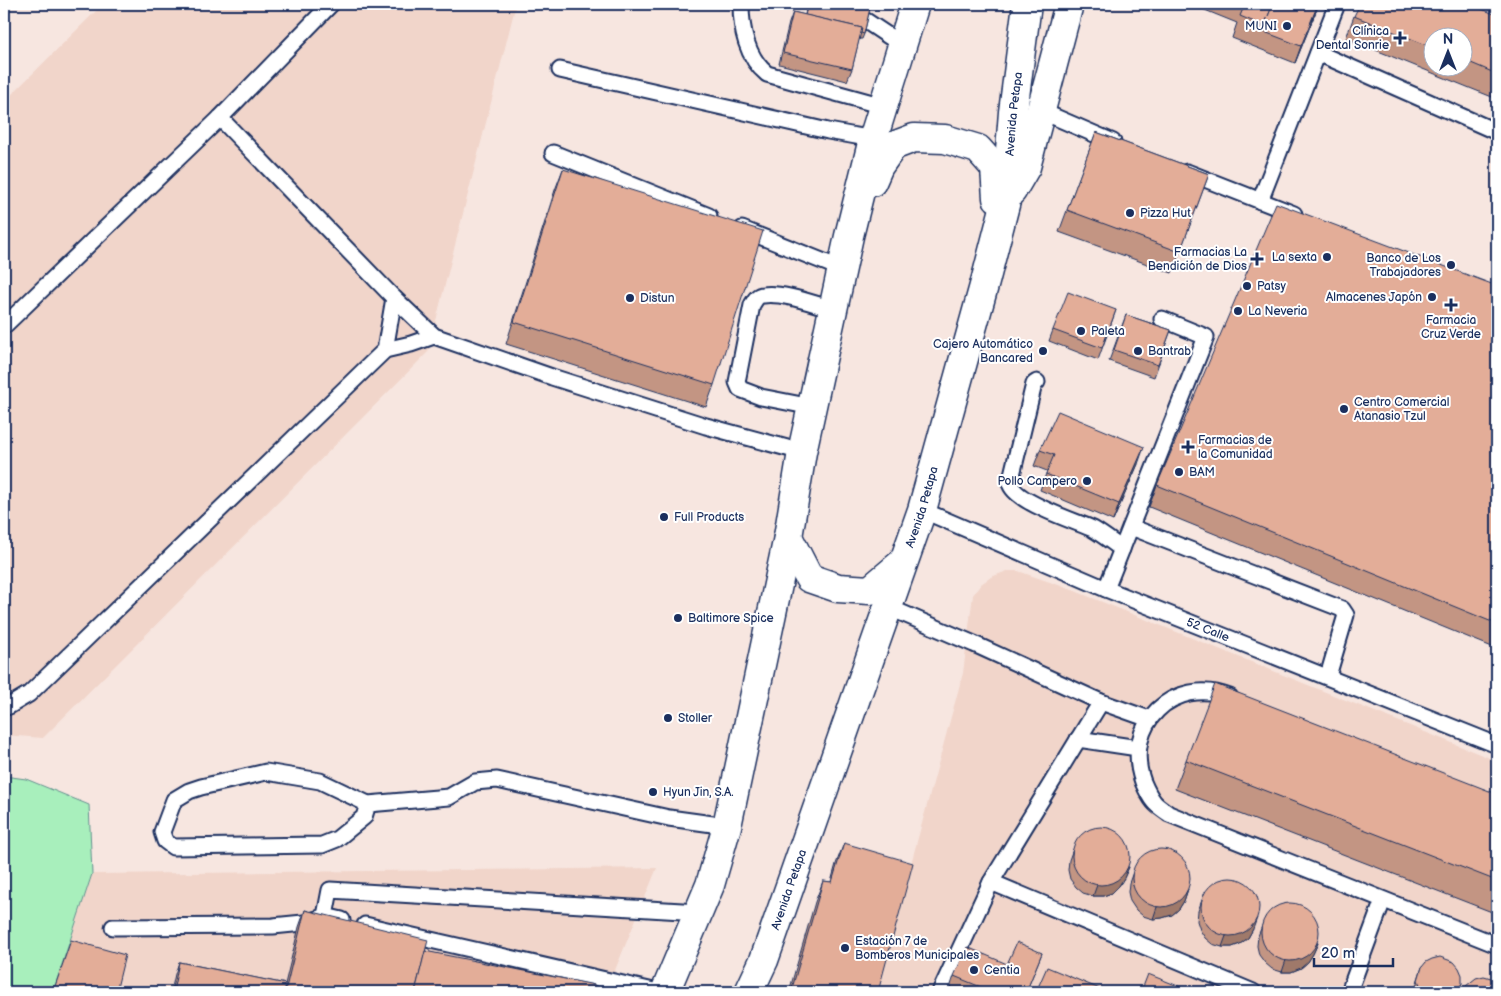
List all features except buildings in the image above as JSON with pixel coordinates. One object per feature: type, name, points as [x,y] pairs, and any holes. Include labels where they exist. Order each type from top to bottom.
[{"type":"main road","points":[[665,992],[710,885],[727,826],[788,537],[802,452],[849,236],[873,139],[915,4]]},
{"type":"main road","name":"Avenida Petapa","points":[[749,992],[764,960],[922,510],[1006,201],[1013,112],[1027,4]]},
{"type":"main road","points":[[1006,201],[1026,167],[1069,4]]},
{"type":"main road","points":[[849,236],[880,166],[893,146],[914,138],[945,139],[978,149],[995,168],[997,193],[990,264]]},
{"type":"main road","points":[[788,537],[810,578],[838,588],[870,590],[904,561]]},
{"type":"lane","points":[[4,326],[220,118],[331,4]]},
{"type":"lane","points":[[741,4],[744,32],[751,56],[758,68],[767,74],[883,106]]},
{"type":"lane","points":[[1260,201],[1337,4]]},
{"type":"lane","points":[[866,21],[902,45]]},
{"type":"lane","points":[[1318,53],[1497,132]]},
{"type":"lane","points":[[560,70],[828,131],[873,139]]},
{"type":"lane","points":[[1041,111],[1123,146]]},
{"type":"lane","points":[[220,118],[394,298],[434,336],[552,377],[706,426],[802,452]]},
{"type":"lane","points":[[552,153],[842,269]]},
{"type":"lane","points":[[1178,168],[1309,220]]},
{"type":"lane","points":[[812,407],[761,396],[740,389],[737,382],[752,304],[757,297],[763,294],[783,296],[833,309]]},
{"type":"lane","points":[[385,350],[394,298]]},
{"type":"lane","points":[[1106,589],[1206,336],[1162,318]]},
{"type":"lane","points":[[4,708],[29,694],[385,350],[434,336]]},
{"type":"lane","points":[[1037,382],[1034,384],[1010,487],[1013,492],[1024,500],[1091,528],[1122,549]]},
{"type":"lane","name":"52 Calle","points":[[922,510],[1106,589],[1497,745]]},
{"type":"lane","points":[[1131,527],[1342,609],[1346,615],[1345,625],[1328,676]]},
{"type":"lane","points":[[888,607],[1101,702],[1149,719]]},
{"type":"lane","points":[[1241,701],[1223,694],[1200,692],[1178,696],[1158,708],[1143,730],[1138,748],[1139,771],[1154,803],[1169,814],[1497,946]]},
{"type":"lane","points":[[940,992],[991,882],[1101,702]]},
{"type":"lane","points":[[1078,739],[1138,748]]},
{"type":"lane","points":[[368,804],[364,817],[337,839],[322,845],[173,847],[165,841],[162,832],[174,800],[189,791],[266,772],[320,781],[368,804],[449,798],[475,782],[497,780],[667,817],[727,826]]},
{"type":"lane","points":[[991,882],[1253,992]]},
{"type":"lane","points":[[325,916],[330,890],[699,912]]},
{"type":"lane","points":[[1349,992],[1383,900]]},
{"type":"lane","points":[[113,927],[273,926],[303,923],[325,916],[658,992]]},
{"type":"shaded area","points":[[103,4],[516,4],[428,352],[43,738],[4,735],[4,102]]},
{"type":"shaded area","points":[[1007,571],[1018,571],[1070,589],[1497,761],[1497,992],[876,992],[963,673],[973,595],[981,584],[991,577]]},
{"type":"shaded area","points":[[657,868],[606,992],[53,992],[92,874]]},
{"type":"green space","points":[[4,776],[26,779],[89,805],[92,874],[53,992],[4,992]]},
{"type":"place","name":"MUNI","points":[[1287,26]]},
{"type":"place","name":"Clínica Dental Sonrie","points":[[1400,38]]},
{"type":"place","name":"Pizza Hut","points":[[1130,213]]},
{"type":"place","name":"La sexta","points":[[1327,257]]},
{"type":"place","name":"Farmacias La Bendición de Dios","points":[[1257,259]]},
{"type":"place","name":"Banco de Los Trabajadores","points":[[1451,265]]},
{"type":"place","name":"Patsy","points":[[1247,286]]},
{"type":"place","name":"Almacenes Japón","points":[[1432,297]]},
{"type":"place","name":"Distun","points":[[630,298]]},
{"type":"place","name":"Farmacia Cruz Verde","points":[[1451,305]]},
{"type":"place","name":"La Neveria","points":[[1238,311]]},
{"type":"place","name":"Paleta","points":[[1081,331]]},
{"type":"place","name":"Cajero Automático Bancared","points":[[1043,351]]},
{"type":"place","name":"Bantrab","points":[[1138,351]]},
{"type":"place","name":"Centro Comercial Atanasio Tzul","points":[[1344,409]]},
{"type":"place","name":"Farmacias de la Comunidad","points":[[1188,447]]},
{"type":"place","name":"BAM","points":[[1179,472]]},
{"type":"place","name":"Pollo Campero","points":[[1087,481]]},
{"type":"place","name":"Full Products","points":[[664,517]]},
{"type":"place","name":"Baltimore Spice","points":[[678,618]]},
{"type":"place","name":"Stoller","points":[[668,718]]},
{"type":"place","name":"Hyun Jin, S.A.","points":[[653,792]]},
{"type":"place","name":"Estación 7 de Bomberos Municipales","points":[[845,948]]},
{"type":"place","name":"Centia","points":[[974,970]]}]
